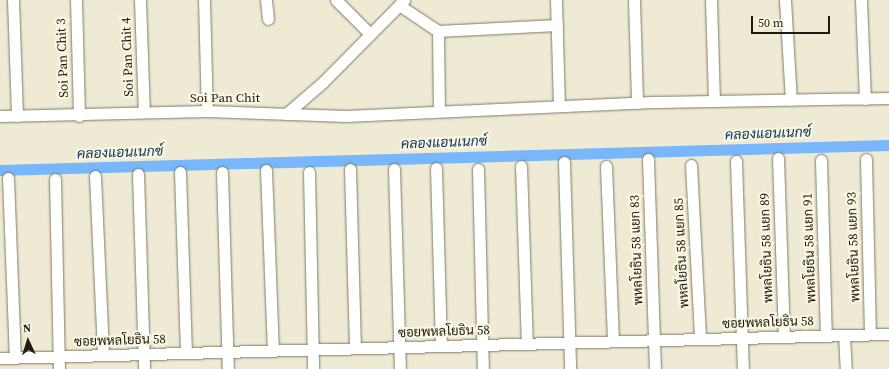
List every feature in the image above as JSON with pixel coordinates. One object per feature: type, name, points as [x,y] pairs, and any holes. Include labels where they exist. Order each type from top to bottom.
[{"type":"street","points":[[13,0],[17,116]]},
{"type":"street","name":"Soi Pan Chit 3","points":[[76,0],[79,116]]},
{"type":"street","name":"Soi Pan Chit 4","points":[[140,0],[144,112]]},
{"type":"street","points":[[204,0],[207,111]]},
{"type":"street","points":[[266,0],[268,19]]},
{"type":"street","points":[[336,0],[370,34]]},
{"type":"street","points":[[556,0],[559,106]]},
{"type":"street","points":[[634,0],[637,103]]},
{"type":"street","points":[[711,0],[714,101]]},
{"type":"street","points":[[785,0],[791,100]]},
{"type":"street","points":[[861,0],[865,99]]},
{"type":"street","points":[[286,114],[322,83],[401,3],[438,32],[557,25]]},
{"type":"street","points":[[438,32],[439,111]]},
{"type":"street","name":"Soi Pan Chit","points":[[0,116],[79,116],[144,112],[207,111],[346,116],[404,115],[439,111],[637,103],[889,98]]},
{"type":"street","name":"พหลโยธิน 58 แยก 89","points":[[778,158],[784,337]]},
{"type":"street","name":"พหลโยธิน 58 แยก 83","points":[[648,159],[655,369]]},
{"type":"street","name":"พหลโยธิน 58 แยก 93","points":[[866,159],[870,334]]},
{"type":"street","name":"พหลโยธิน 58 แยก 91","points":[[821,160],[826,335]]},
{"type":"street","points":[[736,161],[743,369]]},
{"type":"street","points":[[564,162],[570,369]]},
{"type":"street","name":"พหลโยธิน 58 แยก 85","points":[[691,165],[700,339]]},
{"type":"street","points":[[521,166],[527,344]]},
{"type":"street","points":[[606,166],[613,341]]},
{"type":"street","points":[[436,168],[441,346]]},
{"type":"street","points":[[350,169],[355,348]]},
{"type":"street","points":[[394,169],[400,369]]},
{"type":"street","points":[[478,169],[483,369]]},
{"type":"street","points":[[266,170],[273,351]]},
{"type":"street","points":[[180,172],[186,353]]},
{"type":"street","points":[[222,172],[228,369]]},
{"type":"street","points":[[308,172],[313,369]]},
{"type":"street","points":[[138,174],[144,369]]},
{"type":"street","points":[[95,176],[103,355]]},
{"type":"street","points":[[8,178],[15,358]]},
{"type":"street","points":[[54,179],[59,369]]},
{"type":"street","name":"ซอยพหลโยธิน 58","points":[[0,358],[889,334]]},
{"type":"street","points":[[844,335],[846,369]]},
{"type":"waterway","name":"คลองแอนเนกซ์","points":[[0,170],[889,145]]}]
